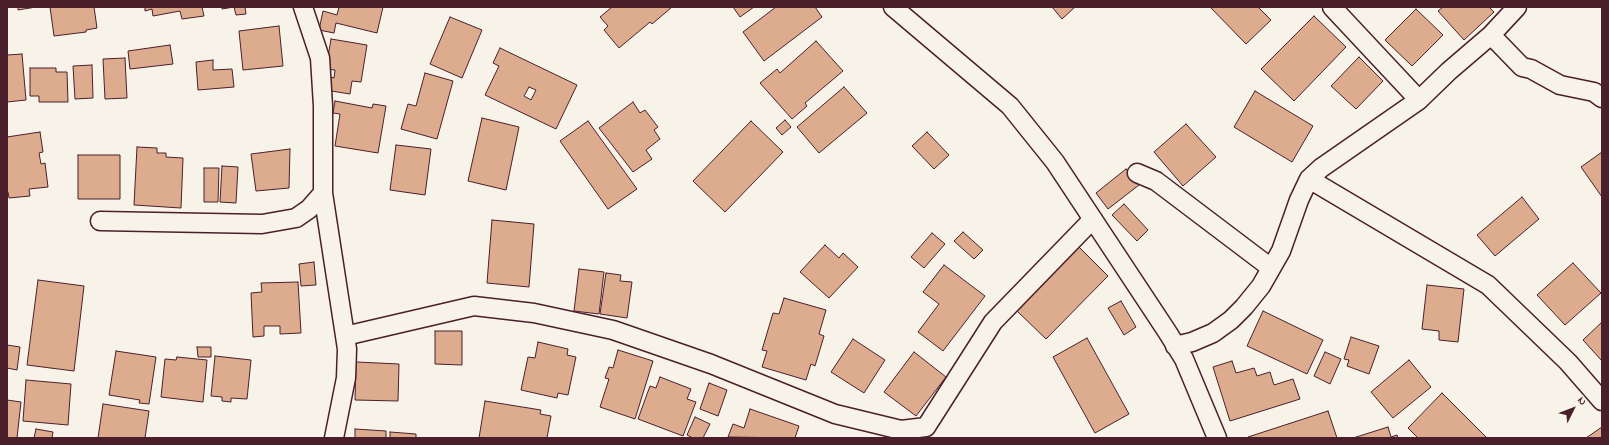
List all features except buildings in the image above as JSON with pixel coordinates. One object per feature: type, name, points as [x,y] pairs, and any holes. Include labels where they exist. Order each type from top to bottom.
[{"type":"street","points":[[303,7],[320,58],[323,106],[323,193],[347,349],[346,378],[334,438]]},
{"type":"street","points":[[893,7],[1010,106],[1055,162],[1184,359],[1217,438]]},
{"type":"street","points":[[1332,7],[1419,100]]},
{"type":"street","points":[[1175,346],[1192,342],[1213,333],[1231,320],[1261,286],[1281,251],[1299,200],[1309,179],[1321,168],[1419,100],[1449,71],[1491,35],[1517,7]]},
{"type":"street","points":[[1491,35],[1522,67],[1531,69],[1560,85],[1594,92],[1602,98]]},
{"type":"street","points":[[1137,173],[1156,181],[1271,268]]},
{"type":"street","points":[[1309,179],[1488,285],[1568,362],[1602,401]]},
{"type":"street","points":[[100,221],[262,224],[296,218],[309,209],[323,193]]},
{"type":"street","points":[[345,336],[474,306],[534,313],[613,330],[711,364],[835,414],[902,430],[926,427],[993,322],[1093,219]]}]
